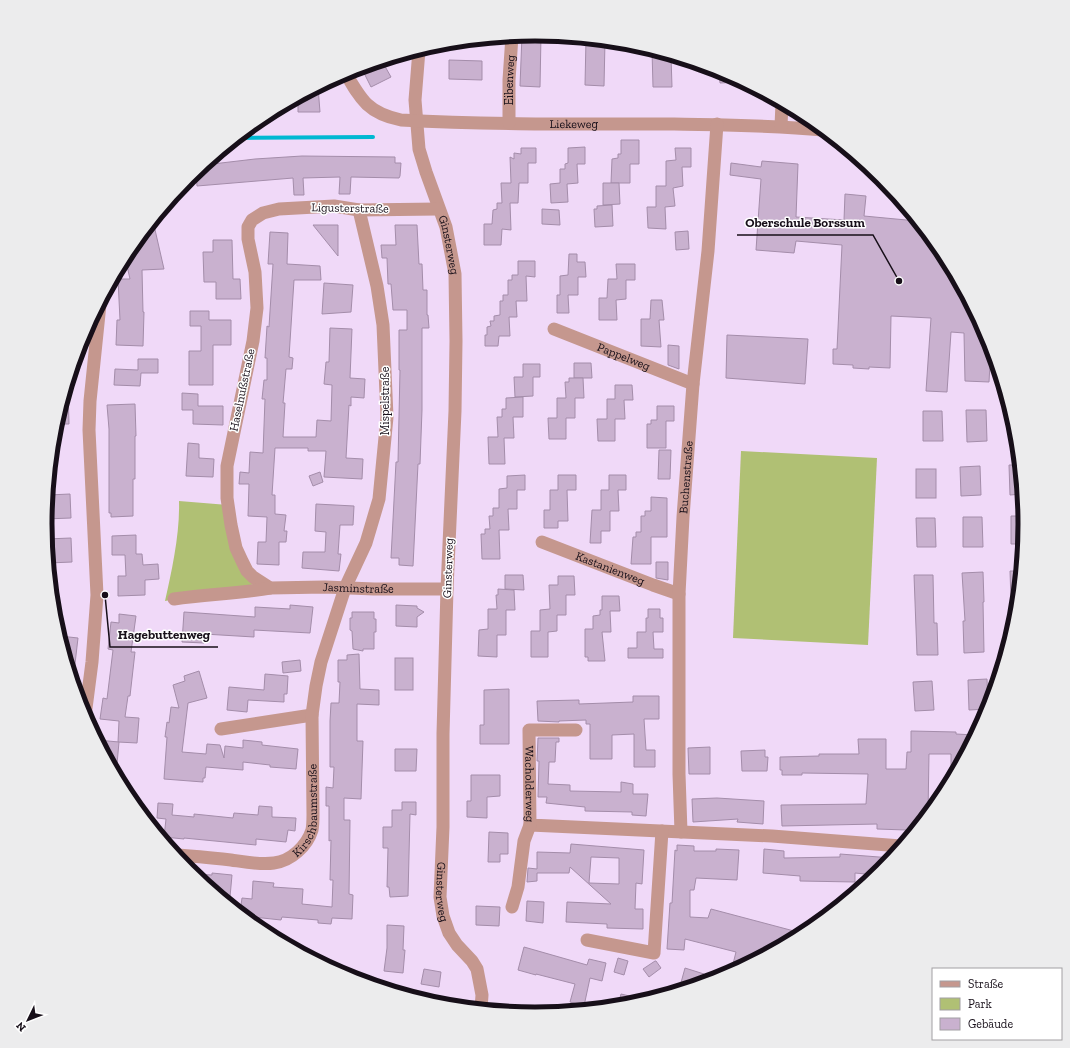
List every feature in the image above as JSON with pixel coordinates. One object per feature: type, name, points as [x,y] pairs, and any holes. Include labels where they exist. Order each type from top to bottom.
[{"type":"street","name":"Eibenweg","points":[[509,124],[509,80],[512,42]]},
{"type":"street","name":"Ginsterweg","points":[[419,55],[415,100],[420,149],[438,209],[446,227],[455,274],[456,341],[447,589],[443,734],[443,827],[440,897],[443,916],[449,933],[457,945],[472,960],[477,969],[482,995],[481,1004]]},
{"type":"street","name":"Liekeweg","points":[[349,79],[357,93],[369,108],[388,118],[401,120],[446,123],[509,124],[716,124],[781,126],[813,129]]},
{"type":"street","points":[[781,126],[782,109]]},
{"type":"street","name":"Buchenstraße","points":[[681,832],[679,774],[680,594],[683,517],[693,384],[708,251],[716,124]]},
{"type":"street","name":"Ligusterstraße","points":[[263,212],[279,209],[334,206],[359,210],[438,209]]},
{"type":"street","name":"Mispelstraße","points":[[345,588],[366,543],[379,499],[387,417],[383,325],[378,286],[359,210]]},
{"type":"street","name":"Haselnußstraße","points":[[263,212],[252,220],[248,227],[248,239],[255,272],[257,308],[252,341],[227,466],[226,498],[236,548],[247,571],[261,583],[270,588]]},
{"type":"street","points":[[87,703],[97,612],[96,553],[89,430],[90,401],[99,318]]},
{"type":"street","name":"Pappelweg","points":[[554,329],[693,384]]},
{"type":"street","name":"Kastanienweg","points":[[542,542],[680,594]]},
{"type":"street","name":"Jasminstraße","points":[[174,599],[192,596],[241,593],[270,588],[447,589]]},
{"type":"street","name":"Kirschbaumstraße","points":[[184,855],[258,863],[275,863],[285,860],[300,850],[307,841],[312,830],[313,814],[312,715],[321,662],[345,588]]},
{"type":"street","points":[[221,729],[312,715]]},
{"type":"street","name":"Wacholderweg","points":[[576,730],[529,730],[530,825],[772,836],[895,846]]},
{"type":"street","points":[[512,907],[518,887],[524,841],[530,825]]},
{"type":"street","points":[[587,940],[654,953],[662,831]]},
{"type":"green space","points":[[741,451],[877,458],[868,645],[733,638]]},
{"type":"green space","points":[[179,501],[228,505],[236,548],[261,583],[165,601],[177,539]]},
{"type":"building","points":[[522,41],[541,41],[540,87],[520,86]]},
{"type":"building","points":[[586,44],[605,46],[604,86],[585,85]]},
{"type":"building","points":[[652,55],[671,61],[672,87],[653,87]]},
{"type":"building","points":[[449,60],[482,61],[482,80],[449,79]]},
{"type":"building","points":[[385,65],[391,77],[371,87],[364,73]]},
{"type":"building","points":[[720,78],[730,83],[720,83]]},
{"type":"building","points":[[318,92],[320,112],[298,112],[298,104]]},
{"type":"building","points":[[621,140],[639,140],[639,164],[630,164],[630,183],[611,183],[612,159],[618,158],[618,154],[621,154]]},
{"type":"building","points":[[585,147],[585,164],[577,164],[578,183],[567,184],[568,202],[551,203],[550,184],[560,183],[560,169],[565,169],[565,164],[568,163],[568,148]]},
{"type":"building","points":[[521,148],[536,148],[536,163],[528,163],[528,183],[519,183],[518,203],[510,203],[511,230],[502,229],[501,245],[484,245],[484,224],[492,224],[493,210],[497,209],[497,203],[502,203],[501,183],[511,183],[510,157],[514,159],[514,153],[521,154]]},
{"type":"building","points":[[675,148],[691,148],[691,167],[682,167],[683,186],[673,188],[675,206],[665,207],[666,229],[648,228],[647,207],[656,207],[656,186],[666,186],[666,161],[676,160]]},
{"type":"building","points":[[302,156],[395,157],[395,163],[401,163],[399,178],[351,177],[350,194],[339,194],[340,177],[303,178],[304,195],[294,195],[293,178],[197,186],[197,179],[214,164]]},
{"type":"building","points":[[762,161],[798,164],[796,217],[844,220],[845,194],[866,196],[864,216],[910,220],[937,256],[968,310],[990,364],[989,382],[965,381],[964,333],[951,332],[947,392],[926,391],[931,318],[891,316],[890,368],[853,368],[853,365],[833,364],[833,349],[837,349],[842,245],[796,241],[794,253],[756,250],[761,179],[730,175],[731,163],[761,167]]},
{"type":"building","points":[[603,183],[619,183],[620,204],[603,205]]},
{"type":"building","points":[[612,205],[613,226],[595,227],[594,209],[597,209],[597,206]]},
{"type":"building","points":[[542,209],[559,210],[560,225],[542,224]]},
{"type":"building","points":[[313,225],[338,225],[338,256]]},
{"type":"building","points":[[395,225],[417,225],[419,264],[422,264],[423,290],[427,290],[427,315],[429,328],[422,328],[422,410],[420,464],[418,464],[413,566],[399,565],[399,558],[391,558],[396,462],[398,462],[400,370],[399,330],[407,330],[407,310],[393,310],[391,284],[388,284],[387,258],[382,258],[381,245],[396,245]]},
{"type":"building","points":[[154,227],[164,269],[142,270],[144,312],[143,346],[116,345],[117,320],[120,320],[118,280],[130,279],[127,266]]},
{"type":"building","points":[[688,231],[689,249],[676,250],[675,232]]},
{"type":"building","points":[[270,232],[288,233],[287,264],[320,266],[321,280],[294,280],[289,357],[293,358],[292,369],[286,369],[283,403],[285,403],[283,437],[316,437],[317,420],[331,421],[332,385],[324,384],[326,362],[329,362],[330,328],[352,329],[350,378],[365,379],[364,398],[351,397],[351,406],[349,405],[346,458],[363,459],[362,479],[324,477],[326,451],[308,451],[308,448],[275,448],[272,495],[275,495],[275,514],[286,515],[284,531],[287,531],[286,542],[279,542],[279,565],[257,564],[258,542],[266,542],[267,517],[248,516],[249,484],[239,484],[240,472],[249,473],[250,452],[263,453],[265,399],[262,399],[264,380],[267,380],[267,358],[265,358],[267,326],[269,327],[273,264],[268,264]]},
{"type":"building","points":[[213,240],[232,240],[233,279],[240,279],[241,299],[216,299],[216,282],[204,282],[203,252],[213,252]]},
{"type":"building","points":[[569,254],[577,254],[577,262],[585,262],[586,277],[578,277],[578,295],[568,295],[569,313],[557,313],[557,295],[560,295],[560,276],[568,275]]},
{"type":"building","points":[[518,261],[535,261],[535,277],[526,276],[527,301],[516,301],[517,317],[509,317],[510,336],[499,336],[498,346],[485,346],[487,327],[491,326],[490,321],[494,321],[494,316],[500,315],[500,301],[503,301],[503,295],[508,295],[508,280],[512,280],[512,275],[518,275]]},
{"type":"building","points":[[616,264],[635,264],[635,280],[626,280],[626,299],[616,300],[617,320],[599,320],[599,298],[607,298],[608,279],[617,279]]},
{"type":"building","points":[[324,283],[353,285],[351,312],[322,314]]},
{"type":"building","points":[[651,300],[662,300],[664,320],[659,320],[661,347],[641,346],[641,319],[650,319]]},
{"type":"building","points":[[190,311],[209,311],[209,320],[231,320],[231,345],[213,345],[213,385],[189,385],[189,351],[201,351],[201,326],[190,326]]},
{"type":"building","points":[[727,335],[808,339],[805,384],[726,378]]},
{"type":"building","points":[[668,345],[679,346],[679,369],[668,365]]},
{"type":"building","points":[[138,359],[158,359],[158,373],[141,373],[140,386],[114,385],[115,369],[138,370]]},
{"type":"building","points":[[574,363],[591,363],[592,378],[574,378]]},
{"type":"building","points":[[523,364],[540,364],[540,377],[533,377],[533,396],[515,397],[514,377],[523,377]]},
{"type":"building","points":[[569,378],[583,378],[584,398],[575,398],[575,418],[566,418],[566,439],[549,439],[548,418],[557,418],[557,398],[566,398],[565,382],[569,382]]},
{"type":"building","points":[[615,385],[632,385],[633,400],[624,400],[625,419],[615,419],[615,441],[598,441],[597,419],[607,419],[607,399],[615,399]]},
{"type":"building","points":[[182,393],[198,394],[198,406],[223,406],[223,425],[193,424],[193,410],[182,410]]},
{"type":"building","points":[[523,397],[523,417],[513,417],[514,438],[504,438],[505,464],[489,464],[488,437],[498,437],[497,417],[502,417],[502,409],[506,409],[506,398]]},
{"type":"building","points":[[68,398],[69,424],[62,424]]},
{"type":"building","points":[[135,404],[136,436],[135,479],[133,479],[133,516],[111,517],[111,513],[109,513],[109,429],[107,405]]},
{"type":"building","points":[[657,406],[674,406],[674,421],[666,421],[666,448],[647,448],[647,424],[651,424],[651,420],[657,420]]},
{"type":"building","points":[[966,410],[986,410],[987,441],[967,442]]},
{"type":"building","points":[[923,411],[942,411],[943,441],[923,441]]},
{"type":"building","points":[[188,443],[199,444],[199,458],[214,459],[213,477],[186,476]]},
{"type":"building","points":[[659,450],[671,450],[670,479],[658,479]]},
{"type":"building","points":[[1009,465],[1014,465],[1017,494],[1010,495]]},
{"type":"building","points":[[980,466],[981,495],[961,496],[960,467]]},
{"type":"building","points":[[916,469],[936,469],[936,498],[916,498]]},
{"type":"building","points":[[320,472],[323,482],[313,486],[309,476]]},
{"type":"building","points":[[525,475],[525,490],[517,490],[517,509],[508,509],[509,530],[499,530],[500,559],[482,559],[481,534],[485,534],[485,529],[490,529],[489,516],[493,516],[493,508],[499,508],[499,489],[507,488],[507,476]]},
{"type":"building","points":[[558,475],[576,475],[576,490],[567,490],[568,521],[558,521],[558,528],[544,528],[544,510],[550,510],[550,490],[558,490]]},
{"type":"building","points":[[609,475],[626,475],[626,490],[618,490],[619,511],[610,511],[610,531],[601,531],[601,543],[590,543],[592,510],[601,510],[601,490],[609,490]]},
{"type":"building","points":[[70,494],[71,518],[52,519],[53,495]]},
{"type":"building","points":[[651,497],[667,498],[667,537],[651,537],[651,564],[631,564],[633,537],[636,537],[636,532],[641,532],[641,516],[645,516],[645,511],[651,511]]},
{"type":"building","points":[[316,504],[354,506],[353,525],[340,525],[338,554],[341,554],[339,571],[302,568],[303,552],[325,552],[326,532],[315,531]]},
{"type":"building","points":[[1011,516],[1018,516],[1017,544],[1011,544]]},
{"type":"building","points":[[963,517],[982,517],[983,547],[963,547]]},
{"type":"building","points":[[916,518],[935,518],[936,547],[917,547]]},
{"type":"building","points":[[136,535],[136,554],[142,554],[143,565],[158,564],[159,579],[145,580],[145,595],[118,596],[118,576],[126,576],[125,555],[112,555],[112,536]]},
{"type":"building","points":[[71,538],[72,562],[54,563],[52,539]]},
{"type":"building","points":[[656,562],[668,562],[668,580],[656,578]]},
{"type":"building","points":[[1010,571],[1016,571],[1014,587],[1011,601]]},
{"type":"building","points":[[983,572],[984,652],[964,653],[963,621],[965,621],[962,573]]},
{"type":"building","points":[[505,575],[523,575],[524,590],[505,589]]},
{"type":"building","points":[[914,575],[933,575],[934,623],[937,623],[938,655],[917,655]]},
{"type":"building","points":[[558,576],[574,576],[575,595],[566,595],[566,615],[557,615],[557,631],[548,632],[548,657],[531,657],[531,631],[540,631],[540,610],[550,609],[549,585],[558,585]]},
{"type":"building","points":[[498,589],[514,590],[515,610],[506,610],[506,635],[497,635],[497,657],[478,656],[479,630],[488,629],[488,609],[497,609],[496,595],[498,595]]},
{"type":"building","points":[[602,596],[619,596],[620,611],[610,611],[611,632],[602,632],[605,661],[588,661],[588,657],[585,657],[585,629],[593,629],[593,616],[600,615],[600,610],[602,610]]},
{"type":"building","points":[[290,605],[313,607],[310,633],[254,630],[254,637],[204,634],[204,643],[182,642],[184,612],[255,617],[255,607],[290,609]]},
{"type":"building","points":[[396,605],[417,606],[417,608],[424,612],[417,617],[417,627],[396,626]]},
{"type":"building","points":[[648,609],[660,609],[660,618],[663,618],[663,632],[653,632],[654,649],[663,649],[663,658],[628,658],[628,648],[637,648],[637,632],[646,632],[646,618],[648,618]]},
{"type":"building","points":[[352,612],[374,612],[374,619],[376,619],[376,632],[374,632],[374,649],[363,649],[363,651],[353,649],[352,631],[350,630],[350,618],[352,618]]},
{"type":"building","points":[[119,614],[136,616],[131,652],[135,652],[130,696],[128,696],[125,717],[139,718],[137,743],[118,742],[119,721],[100,719],[103,698],[107,699],[113,650],[108,649],[111,622],[119,623]]},
{"type":"building","points":[[65,637],[78,638],[74,668]]},
{"type":"building","points":[[359,654],[360,689],[379,690],[379,705],[357,704],[357,741],[363,741],[361,799],[344,798],[344,820],[350,820],[349,894],[353,895],[352,919],[332,918],[331,924],[318,923],[318,920],[282,917],[281,920],[255,917],[241,907],[242,898],[252,899],[253,881],[274,883],[273,887],[303,889],[302,904],[332,907],[333,880],[330,880],[331,840],[329,841],[329,806],[326,806],[326,787],[333,788],[334,767],[330,767],[331,703],[339,703],[340,682],[338,682],[338,660],[347,660],[347,655]]},
{"type":"building","points":[[395,658],[413,658],[413,690],[395,690]]},
{"type":"building","points":[[300,660],[301,671],[283,673],[282,662]]},
{"type":"building","points":[[199,671],[207,698],[188,703],[182,752],[206,754],[207,744],[220,745],[224,758],[225,746],[243,748],[243,740],[262,742],[262,745],[298,749],[296,769],[270,767],[270,765],[243,762],[243,770],[206,767],[203,782],[164,779],[167,737],[165,737],[167,722],[169,723],[171,707],[179,708],[173,685],[185,681],[184,676]]},
{"type":"building","points":[[265,674],[288,676],[287,694],[284,694],[284,702],[248,700],[247,712],[227,710],[229,687],[264,690]]},
{"type":"building","points":[[987,679],[987,692],[981,709],[969,710],[968,680]]},
{"type":"building","points":[[932,681],[934,710],[915,711],[913,682]]},
{"type":"building","points":[[509,689],[509,744],[480,744],[480,725],[484,725],[484,690]]},
{"type":"building","points":[[633,696],[659,696],[659,719],[644,719],[646,750],[655,750],[655,767],[634,767],[634,734],[612,735],[612,759],[590,759],[590,724],[586,724],[586,720],[559,722],[538,721],[537,701],[579,700],[579,704],[633,702]]},
{"type":"building","points":[[911,731],[956,732],[956,734],[969,735],[951,769],[951,754],[929,754],[928,804],[906,832],[906,830],[877,829],[877,824],[782,826],[781,805],[866,804],[868,774],[802,773],[802,775],[782,775],[782,770],[780,770],[780,757],[819,756],[819,754],[859,754],[858,739],[886,739],[886,769],[906,769],[907,752],[911,752]]},
{"type":"building","points":[[538,738],[559,738],[559,742],[556,742],[555,762],[549,762],[548,784],[570,785],[570,791],[621,792],[621,782],[633,784],[633,794],[648,794],[646,816],[632,815],[632,812],[585,811],[585,807],[546,803],[547,797],[538,797]]},
{"type":"building","points":[[103,741],[119,742],[117,765]]},
{"type":"building","points":[[710,747],[710,774],[689,774],[688,748]]},
{"type":"building","points":[[395,749],[417,749],[416,771],[395,771]]},
{"type":"building","points":[[765,750],[765,757],[768,757],[767,771],[742,771],[741,751]]},
{"type":"building","points":[[471,775],[500,775],[500,796],[487,797],[487,818],[467,817],[467,801],[471,801]]},
{"type":"building","points":[[717,798],[764,801],[763,824],[737,822],[738,819],[693,822],[692,799]]},
{"type":"building","points":[[402,802],[416,802],[416,815],[410,814],[408,896],[390,897],[389,887],[387,887],[388,848],[383,848],[383,827],[392,827],[392,810],[402,810]]},
{"type":"building","points":[[158,803],[173,804],[172,815],[194,817],[194,814],[233,818],[234,813],[258,815],[259,806],[272,807],[272,817],[296,818],[295,831],[288,830],[286,842],[256,839],[256,845],[168,837],[164,833],[166,819],[157,818]]},
{"type":"building","points":[[489,832],[508,833],[508,854],[500,854],[500,862],[488,862]]},
{"type":"building","points":[[571,844],[644,850],[642,884],[636,883],[635,909],[643,909],[643,929],[607,928],[607,924],[566,922],[567,902],[611,904],[570,867],[569,873],[537,873],[537,881],[527,882],[528,868],[537,869],[537,852],[570,853]],"holes":[[[591,857],[619,858],[619,884],[589,883]]]},
{"type":"building","points":[[677,845],[694,846],[694,851],[716,851],[716,849],[739,850],[737,880],[696,878],[694,890],[690,890],[690,917],[708,918],[711,909],[794,931],[749,957],[733,964],[736,952],[685,939],[684,950],[667,949],[670,903],[672,903],[675,850],[677,851]]},
{"type":"building","points":[[764,849],[784,851],[784,858],[840,857],[840,854],[885,857],[868,874],[855,873],[855,882],[800,881],[800,876],[763,873]]},
{"type":"building","points":[[212,873],[232,875],[230,897],[203,875],[212,875]]},
{"type":"building","points":[[527,901],[544,902],[543,923],[526,921]]},
{"type":"building","points":[[476,906],[500,907],[499,926],[476,925]]},
{"type":"building","points":[[387,925],[404,926],[403,950],[405,950],[403,973],[384,971],[387,948]]},
{"type":"building","points":[[524,947],[587,965],[589,959],[606,963],[602,981],[590,978],[584,1004],[580,1005],[570,1002],[575,984],[518,970]]},
{"type":"building","points":[[618,958],[628,961],[624,975],[614,972]]},
{"type":"building","points":[[655,961],[661,968],[649,977],[643,969]]},
{"type":"building","points":[[685,968],[704,974],[703,976],[681,984]]},
{"type":"building","points":[[424,969],[441,972],[439,987],[421,984]]},
{"type":"building","points":[[621,994],[633,997],[629,998],[620,1000]]},
{"type":"waterway","points":[[245,138],[373,137]]},
{"type":"place","name":"Oberschule Borssum","points":[[899,281]]},
{"type":"place","name":"Hagebuttenweg","points":[[105,595]]}]
